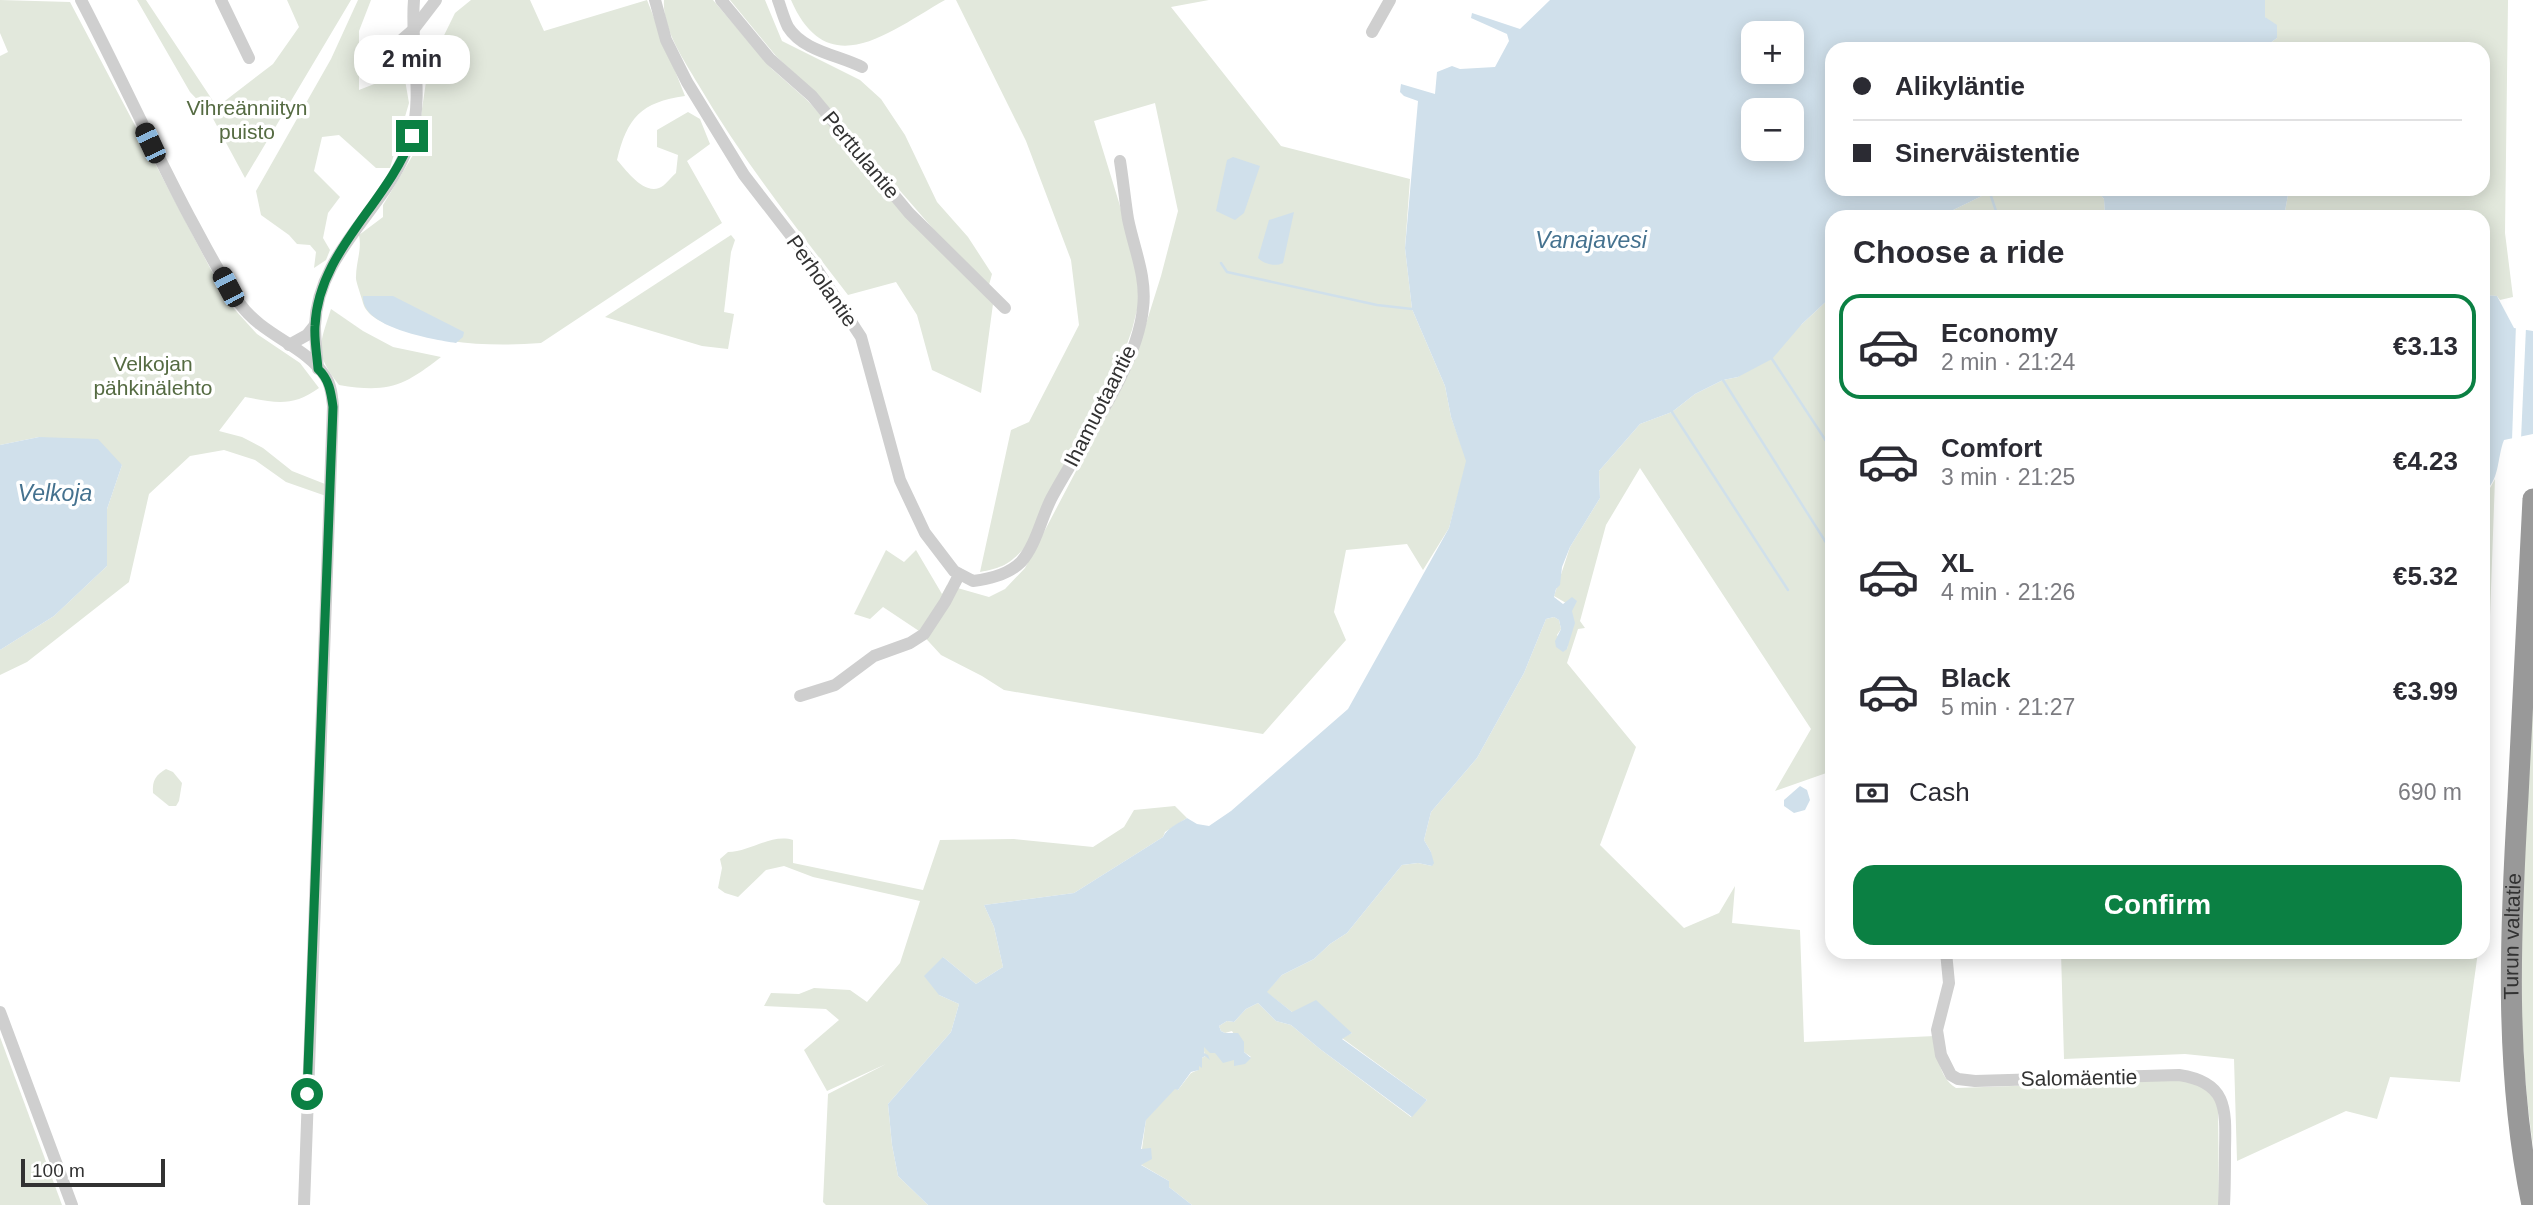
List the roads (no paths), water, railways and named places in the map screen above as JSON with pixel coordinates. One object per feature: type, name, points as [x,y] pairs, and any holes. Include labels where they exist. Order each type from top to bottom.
[{"type":"highway","name":"Turun valtatie","points":[[2532,1205],[2521,1152],[2512,1037],[2511,925],[2533,499]]},
{"type":"street","points":[[81,0],[113,61],[150,143],[228,287],[250,318],[289,345],[325,376],[331,391],[333,407],[304,1205]]},
{"type":"street","points":[[221,0],[249,58]]},
{"type":"street","points":[[318,369],[315,325],[324,283],[331,266],[405,156],[412,136],[416,86],[414,0]]},
{"type":"street","points":[[371,71],[383,55],[413,30],[436,0]]},
{"type":"street","name":"Perholantie","points":[[655,0],[666,40],[687,82],[744,175],[816,268],[861,337],[900,480],[925,533],[959,575]]},
{"type":"street","name":"Perttulantie","points":[[721,0],[770,58],[812,96],[909,213],[1005,308]]},
{"type":"street","points":[[778,0],[788,26],[800,40],[817,50],[862,67]]},
{"type":"street","points":[[1372,32],[1390,0]]},
{"type":"street","name":"Ihamuotaantie","points":[[959,575],[973,581],[1000,576],[1022,561],[1062,480],[1115,387],[1137,335],[1143,312],[1143,279],[1128,218],[1120,161]]},
{"type":"street","points":[[289,345],[307,335],[315,325]]},
{"type":"street","points":[[800,696],[835,685],[874,656],[910,643],[924,634],[959,575]]},
{"type":"street","name":"Salomäentie","points":[[1947,959],[1949,983],[1937,1030],[1941,1055],[1951,1075],[1958,1079],[1975,1081],[2179,1075],[2196,1078],[2218,1094],[2226,1117],[2224,1205]]},
{"type":"street","points":[[0,1012],[72,1205]]},
{"type":"water","name":"Vanajavesi","points":[[1550,0],[2265,0],[2265,17],[2277,25],[2277,38],[2272,42],[1825,42],[1825,196],[1982,196],[1953,210],[1825,210],[1825,303],[1772,359],[1738,377],[1723,380],[1695,394],[1672,412],[1640,424],[1599,471],[1600,498],[1570,547],[1554,597],[1563,604],[1572,597],[1577,601],[1572,611],[1575,623],[1567,649],[1563,652],[1556,647],[1555,641],[1561,629],[1559,620],[1554,617],[1546,619],[1524,673],[1477,758],[1431,812],[1424,840],[1431,852],[1434,863],[1432,866],[1418,863],[1402,865],[1347,933],[1314,959],[1282,975],[1267,992],[1292,1012],[1316,1000],[1352,1033],[1342,1039],[1427,1100],[1412,1117],[1291,1025],[1276,1021],[1258,1003],[1246,1009],[1234,1022],[1227,1021],[1219,1026],[1225,1033],[1238,1033],[1244,1042],[1244,1052],[1251,1058],[1245,1064],[1234,1066],[1234,1060],[1223,1063],[1215,1053],[1210,1053],[1204,1047],[1204,1053],[1210,1060],[1205,1056],[1202,1058],[1202,1068],[1199,1066],[1199,1070],[1191,1072],[1178,1090],[1175,1089],[1146,1120],[1141,1149],[1151,1148],[1152,1159],[1141,1165],[1169,1181],[1169,1187],[1192,1205],[928,1205],[898,1176],[888,1104],[951,1032],[959,1004],[939,995],[924,976],[943,957],[976,984],[1003,967],[994,927],[984,905],[1074,893],[1163,837],[1170,828],[1187,818],[1197,824],[1209,826],[1231,811],[1348,709],[1449,528],[1466,461],[1451,417],[1445,386],[1412,309],[1405,248],[1418,101],[1400,92],[1401,84],[1435,94],[1437,72],[1452,66],[1460,69],[1495,67],[1509,41],[1507,34],[1471,18],[1472,13],[1520,29]]},
{"type":"water","points":[[1233,157],[1260,166],[1244,213],[1235,220],[1216,211],[1227,160]]},
{"type":"water","points":[[2102,196],[2288,196],[2285,210],[2105,210]]},
{"type":"water","points":[[1294,212],[1283,263],[1273,265],[1260,260],[1258,258],[1269,220]]},
{"type":"water","points":[[363,296],[393,296],[464,332],[463,337],[456,343],[416,335],[385,324],[365,307]]},
{"type":"water","points":[[2490,296],[2497,296],[2514,328],[2533,331],[2533,434],[2504,440],[2490,485]]},
{"type":"water","name":"Velkoja","points":[[39,437],[98,439],[122,465],[107,509],[107,566],[54,616],[0,650],[0,445]]},
{"type":"water","points":[[1800,786],[1807,790],[1810,800],[1805,810],[1794,813],[1784,806],[1784,800]]},
{"type":"waterway","points":[[1991,196],[1996,210]]},
{"type":"waterway","points":[[1221,263],[1227,272],[1377,305],[1412,309]]},
{"type":"waterway","points":[[1772,359],[1825,439]]},
{"type":"waterway","points":[[1723,380],[1825,541]]},
{"type":"waterway","points":[[1672,412],[1788,590]]},
{"type":"park label","name":"Vihreänniityn puisto","points":[[247,120]]},
{"type":"park label","name":"Velkojan pähkinälehto","points":[[153,376]]}]
